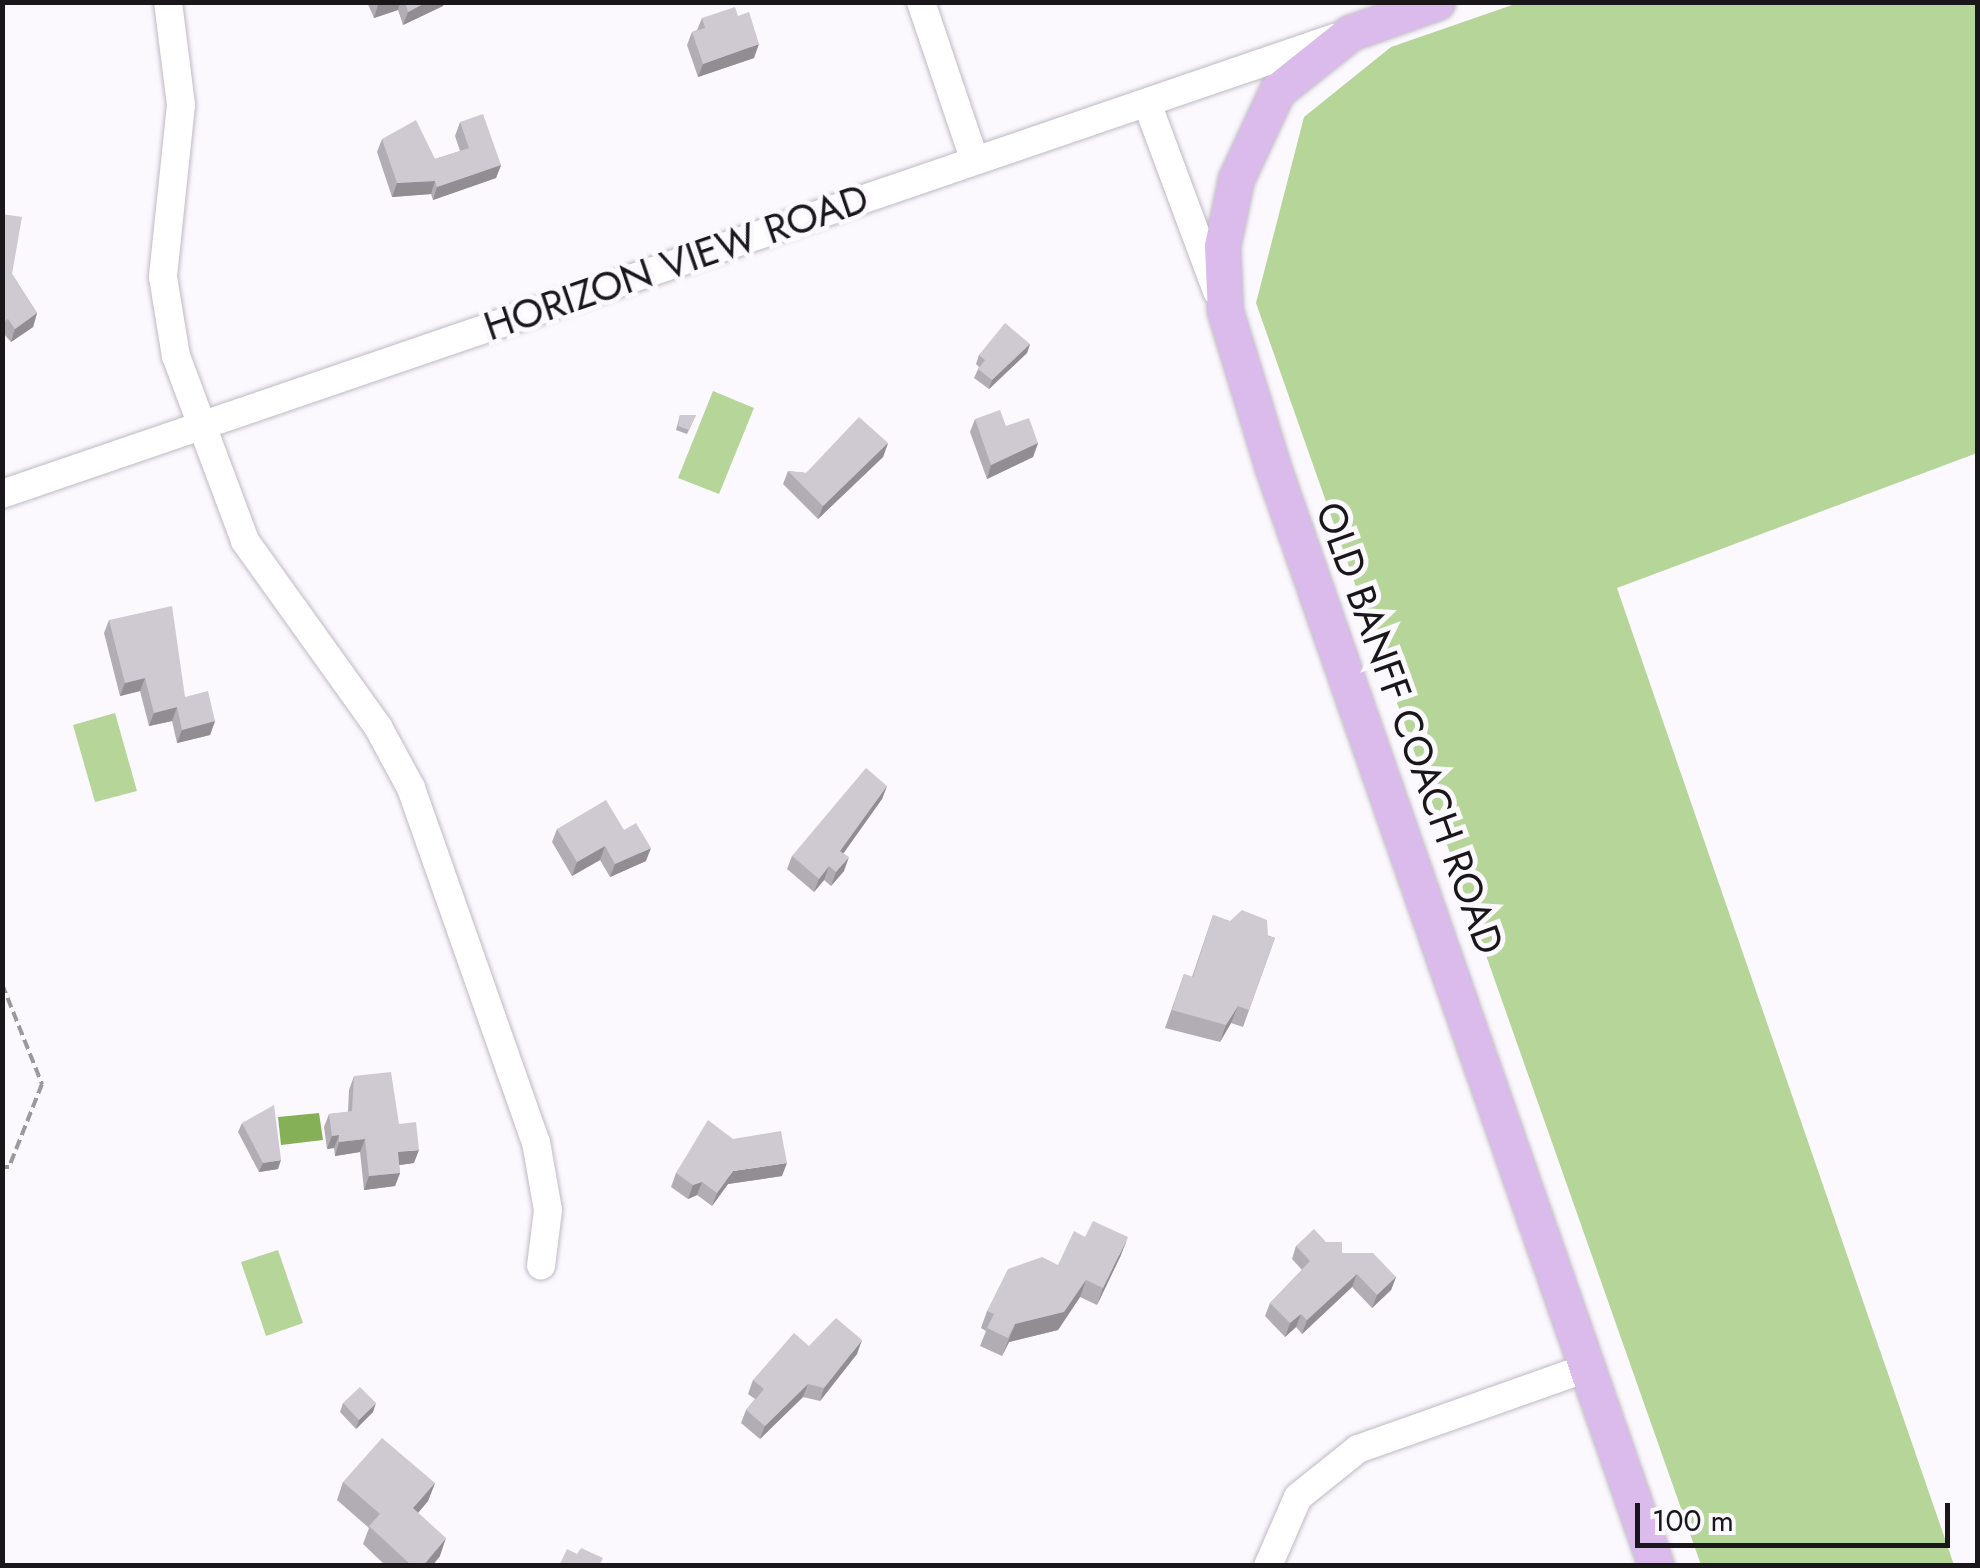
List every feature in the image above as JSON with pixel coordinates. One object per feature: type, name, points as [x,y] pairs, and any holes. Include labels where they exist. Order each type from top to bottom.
[{"type":"main road","name":"OLD BANFF COACH ROAD","points":[[1438,2],[1350,33],[1277,91],[1255,128],[1222,246],[1225,311],[1272,466],[1656,1566]]},
{"type":"street","points":[[168,2],[181,105],[163,276],[167,320],[200,426],[245,542],[378,727],[412,788],[536,1142],[548,1210],[542,1266]]},
{"type":"street","points":[[921,2],[974,159]]},
{"type":"street","name":"HORIZON VIEW ROAD","points":[[2,494],[1350,33]]},
{"type":"street","points":[[1148,102],[1225,311]]},
{"type":"street","points":[[1268,1566],[1298,1497],[1358,1449],[1590,1368]]},
{"type":"path","points":[[2,984],[42,1084],[9,1167],[2,1167]]},
{"type":"shaded area","points":[[1518,3],[1977,3],[1977,453],[1617,588],[1954,1565],[1701,1565],[1256,303],[1304,117],[1391,47]]},
{"type":"shaded area","points":[[713,391],[754,408],[719,494],[678,478]]},
{"type":"shaded area","points":[[115,713],[137,791],[95,802],[73,725]]},
{"type":"shaded area","points":[[319,1113],[323,1140],[281,1145],[278,1117]]},
{"type":"shaded area","points":[[278,1250],[303,1323],[266,1336],[241,1262]]},
{"type":"building","points":[[405,2],[427,2],[408,12]]},
{"type":"building","points":[[735,7],[738,16],[749,12],[759,44],[703,64],[692,32],[705,28],[702,18]]},
{"type":"building","points":[[483,114],[501,165],[437,187],[435,181],[397,183],[382,139],[416,120],[435,159],[469,148],[460,122]]},
{"type":"building","points":[[2,214],[22,217],[12,274],[37,313],[15,329],[8,319],[2,323]]},
{"type":"building","points":[[1005,323],[1030,344],[992,380],[978,369],[985,360],[979,355]]},
{"type":"building","points":[[1000,410],[1006,426],[1029,418],[1038,443],[991,465],[975,419]]},
{"type":"building","points":[[680,415],[696,415],[689,430],[678,426]]},
{"type":"building","points":[[859,417],[888,443],[823,506],[788,471],[806,473]]},
{"type":"building","points":[[172,606],[185,697],[208,691],[215,721],[182,730],[177,707],[154,713],[145,678],[125,683],[109,620]]},
{"type":"building","points":[[866,768],[887,786],[840,851],[849,857],[836,872],[829,866],[819,879],[792,856]]},
{"type":"building","points":[[606,800],[624,830],[636,823],[651,848],[615,864],[605,846],[577,862],[557,829]]},
{"type":"building","points":[[1242,910],[1267,920],[1268,936],[1275,938],[1249,1010],[1238,1006],[1226,1025],[1172,1010],[1184,974],[1193,977],[1213,915],[1230,921]]},
{"type":"building","points":[[391,1072],[399,1124],[416,1122],[419,1150],[398,1152],[400,1173],[369,1176],[365,1139],[339,1142],[339,1135],[332,1136],[329,1114],[352,1111],[354,1076]]},
{"type":"building","points":[[274,1105],[281,1160],[263,1163],[242,1123]]},
{"type":"building","points":[[708,1120],[733,1139],[781,1131],[787,1163],[733,1171],[717,1193],[702,1182],[693,1185],[676,1173]]},
{"type":"building","points":[[1093,1221],[1128,1237],[1103,1288],[1086,1280],[1064,1312],[1015,1324],[1008,1338],[987,1328],[994,1314],[987,1311],[1008,1269],[1042,1257],[1058,1265],[1074,1231],[1085,1237]]},
{"type":"building","points":[[1314,1229],[1326,1242],[1342,1242],[1342,1253],[1373,1253],[1396,1277],[1377,1295],[1357,1274],[1307,1320],[1301,1314],[1290,1323],[1270,1303],[1310,1261],[1296,1246]]},
{"type":"building","points":[[836,1318],[862,1340],[824,1388],[808,1384],[765,1426],[746,1410],[764,1389],[753,1380],[794,1333],[809,1346]]},
{"type":"building","points":[[360,1387],[376,1403],[359,1420],[343,1403]]},
{"type":"building","points":[[382,1438],[435,1483],[413,1508],[446,1538],[423,1566],[412,1566],[369,1526],[380,1514],[343,1482]]},
{"type":"building","points":[[581,1548],[603,1558],[599,1566],[559,1566],[567,1549],[577,1554]]}]
